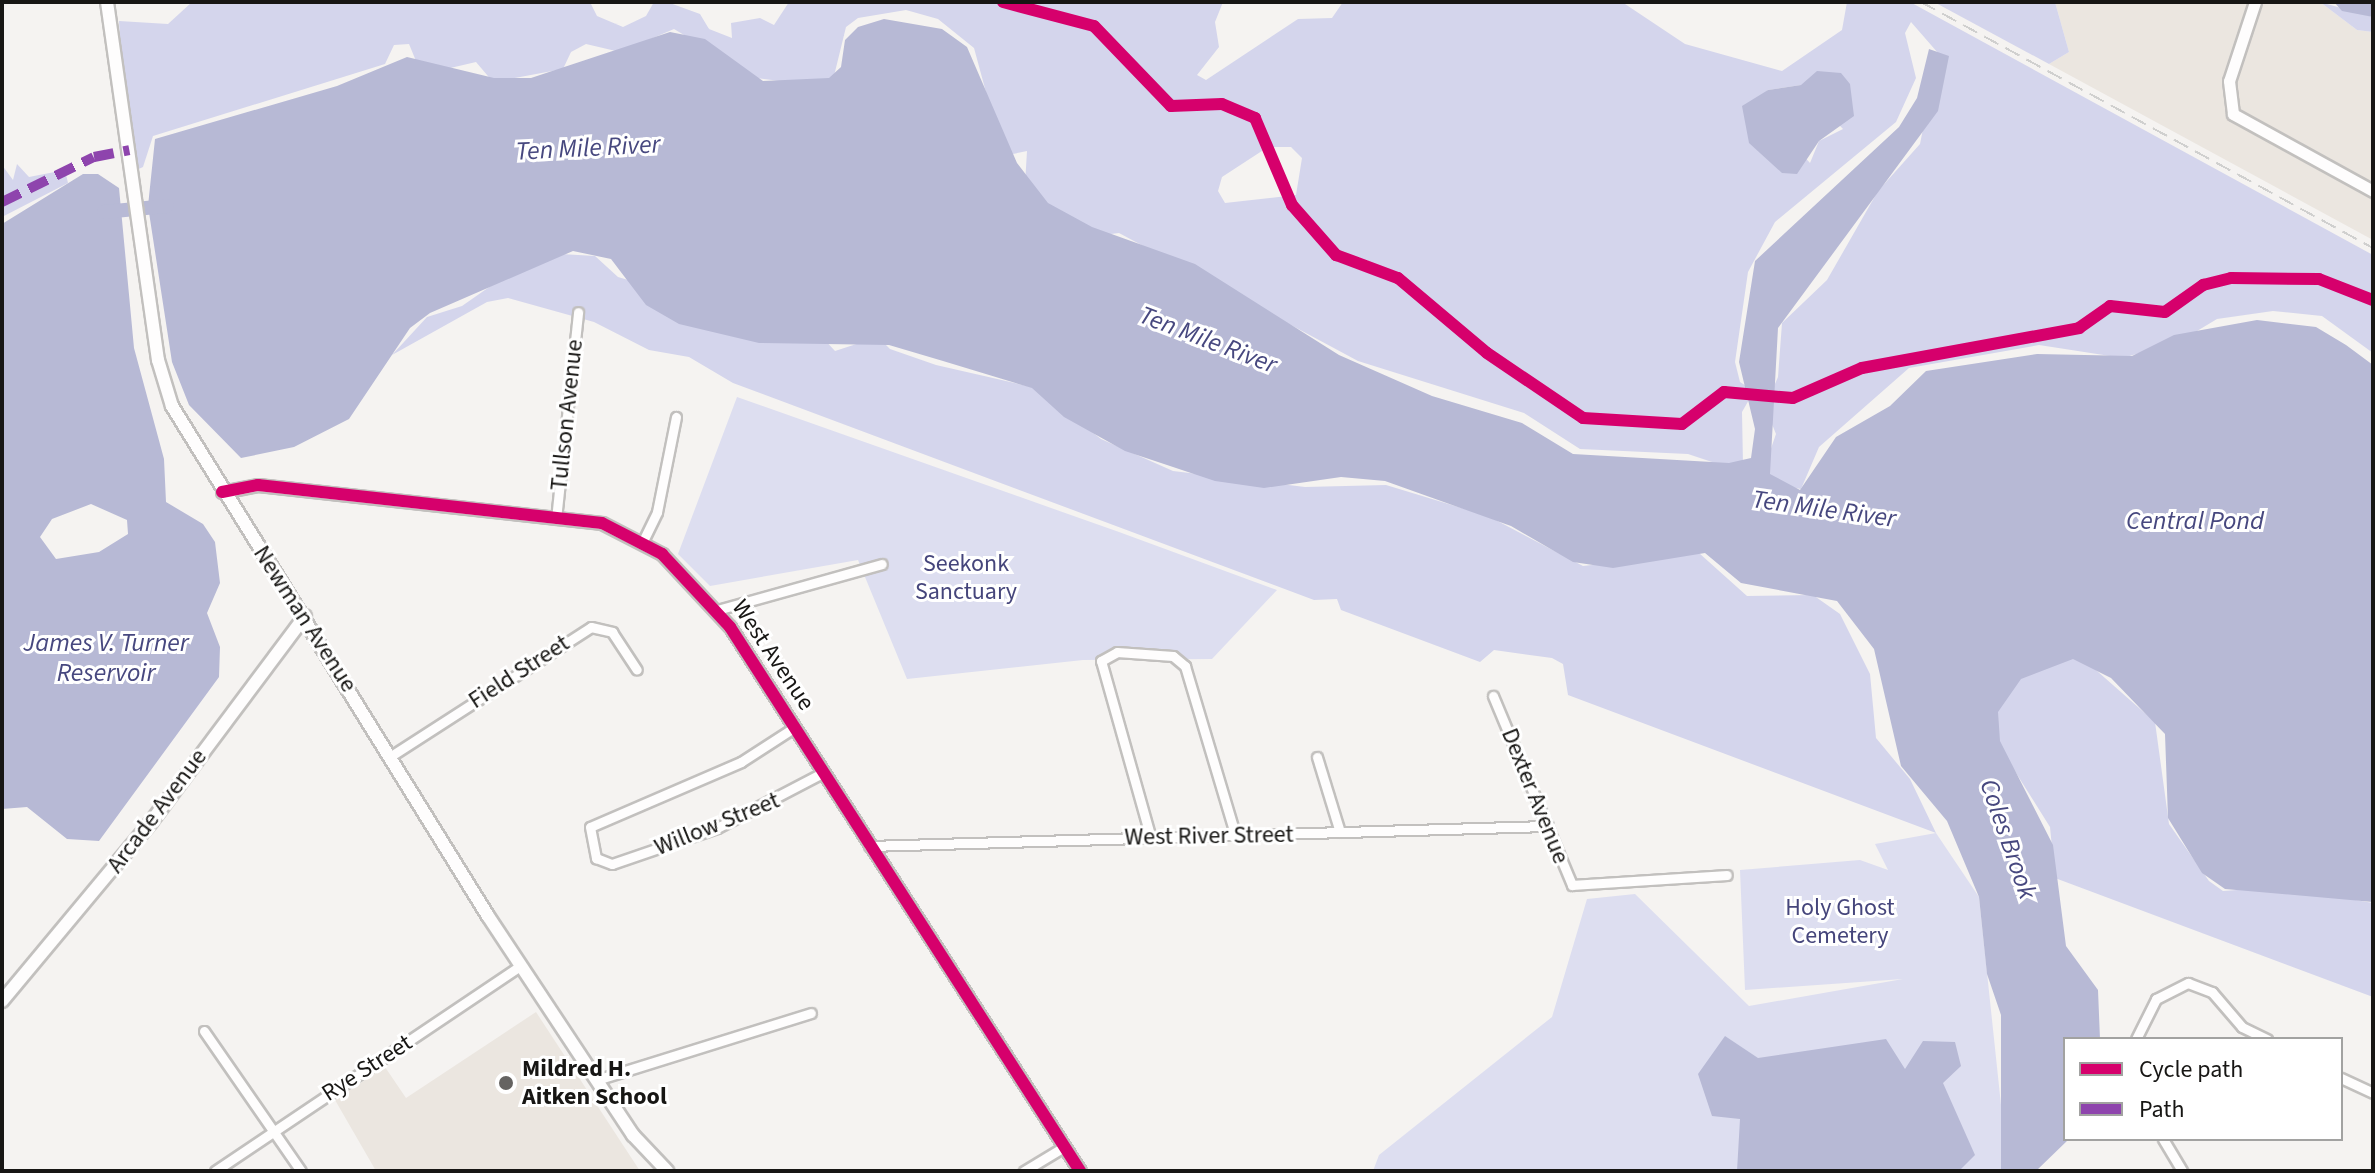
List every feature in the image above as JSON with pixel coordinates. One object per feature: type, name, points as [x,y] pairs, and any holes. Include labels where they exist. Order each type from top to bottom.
[{"type":"main road","name":"Newman Avenue","points":[[107,2],[164,385],[201,458],[305,616],[520,966],[596,1080],[667,1171]]},
{"type":"main road","name":"Arcade Avenue","points":[[2,1001],[151,822],[305,616]]},
{"type":"street","points":[[2255,2],[2229,81],[2233,114],[2373,191]]},
{"type":"street","name":"Tullson Avenue","points":[[556,519],[578,312]]},
{"type":"street","points":[[643,541],[657,512],[676,417]]},
{"type":"street","name":"West Avenue","points":[[222,492],[258,485],[602,523],[643,541],[717,610],[1080,1171]]},
{"type":"street","points":[[717,610],[882,564]]},
{"type":"street","name":"Field Street","points":[[391,756],[591,627],[612,632],[637,670]]},
{"type":"street","points":[[1150,835],[1101,661],[1117,652],[1156,652],[1179,660],[1189,677],[1235,834]]},
{"type":"street","name":"Dexter Avenue","points":[[1493,696],[1572,885],[1727,875]]},
{"type":"street","name":"Willow Street","points":[[795,727],[741,762],[590,827],[592,850],[605,865],[762,810],[824,772]]},
{"type":"street","points":[[1317,757],[1340,832]]},
{"type":"street","name":"West River Street","points":[[869,846],[1150,835],[1548,826]]},
{"type":"street","name":"Rye Street","points":[[215,1171],[273,1129],[520,966]]},
{"type":"street","points":[[2137,1037],[2156,999],[2188,983],[2212,992],[2242,1027],[2263,1037]]},
{"type":"street","points":[[596,1080],[811,1013]]},
{"type":"street","points":[[204,1031],[301,1171]]},
{"type":"street","points":[[2343,1079],[2373,1093]]},
{"type":"street","points":[[2164,1141],[2182,1171]]},
{"type":"street","points":[[1024,1171],[1064,1147]]},
{"type":"shaded area","points":[[192,2],[590,2],[597,16],[623,27],[646,16],[654,2],[667,2],[700,14],[709,29],[732,38],[731,23],[760,18],[774,25],[789,2],[1223,2],[1215,22],[1219,47],[1197,75],[1206,80],[1298,19],[1332,18],[1343,2],[1622,2],[1685,44],[1782,71],[1842,30],[1847,2],[1910,2],[2373,255],[2373,353],[2322,316],[2273,311],[2217,319],[2182,340],[2123,358],[2039,345],[1909,368],[1819,447],[1801,489],[1771,483],[1766,463],[1776,434],[1765,407],[1778,377],[1782,323],[1827,280],[1878,191],[1920,144],[1938,53],[1911,22],[1905,33],[1916,78],[1896,122],[1775,222],[1748,272],[1735,362],[1740,382],[1754,391],[1742,412],[1743,465],[1721,465],[1688,454],[1580,449],[1524,413],[1358,361],[1119,233],[1087,237],[1025,184],[1027,151],[1013,154],[996,129],[974,48],[938,19],[906,10],[858,18],[846,27],[834,76],[820,86],[756,78],[674,29],[620,52],[586,44],[571,52],[563,69],[493,82],[476,62],[446,69],[416,61],[409,44],[394,45],[385,64],[153,136],[143,167],[132,172],[107,35],[120,38],[119,21],[168,24]],"holes":[[[1801,85],[1843,129],[1819,141],[1810,163],[1754,102],[1768,90]],[[1268,147],[1291,147],[1302,158],[1296,195],[1225,203],[1218,191],[1222,177]]]},
{"type":"shaded area","points":[[1934,2],[2055,2],[2069,52],[2049,64]]},
{"type":"shaded area","points":[[2055,2],[2320,2],[2357,30],[2373,32],[2373,240],[2049,64],[2069,52]]},
{"type":"shaded area","points":[[2320,2],[2373,17],[2373,32],[2357,30]]},
{"type":"shaded area","points":[[17,164],[29,177],[65,170],[68,183],[2,217],[2,165],[13,180]]},
{"type":"shaded area","points":[[561,254],[595,256],[618,277],[822,337],[835,351],[878,337],[890,349],[936,365],[1036,388],[1101,439],[1173,471],[1305,487],[1386,485],[1488,516],[1583,566],[1699,553],[1747,596],[1813,595],[1840,614],[1870,674],[1876,738],[1910,779],[1936,833],[1568,695],[1563,664],[1552,658],[1494,650],[1480,662],[1341,610],[1337,599],[1314,600],[733,383],[689,357],[649,350],[594,322],[508,298],[487,302],[392,355],[427,317],[462,306],[515,269]]},
{"type":"shaded area","points":[[2080,656],[2155,722],[2169,824],[2209,881],[2223,891],[2279,887],[2373,903],[2373,997],[2055,878],[2050,827],[1996,741],[1991,702],[2015,673]]},
{"type":"shaded area","name":"Mildred H. Aitken School","points":[[536,1012],[640,1171],[376,1171],[335,1100],[385,1067],[406,1098]]},
{"type":"green space","name":"Seekonk Sanctuary","points":[[737,397],[1277,590],[1212,659],[1083,660],[907,679],[858,560],[710,586],[678,554]]},
{"type":"green space","name":"Holy Ghost Cemetery","points":[[1936,833],[1979,897],[2008,1171],[1373,1171],[1379,1155],[1552,1017],[1587,899],[1635,894],[1749,1006],[1903,979],[1745,990],[1740,870],[1860,860],[1888,870],[1875,844]]},
{"type":"water","points":[[2334,2],[2373,2],[2373,17],[2342,11]]},
{"type":"water","name":"Central Pond","points":[[884,19],[942,29],[967,47],[1017,163],[1048,203],[1092,227],[1195,264],[1339,355],[1432,396],[1522,423],[1573,454],[1729,463],[1751,458],[1755,429],[1739,362],[1755,261],[1899,127],[1917,98],[1929,49],[1949,56],[1938,111],[1778,328],[1770,474],[1800,490],[1836,437],[1890,406],[1926,371],[2037,354],[2132,356],[2174,335],[2257,320],[2316,327],[2346,345],[2373,365],[2373,902],[2225,889],[2202,873],[2168,818],[2165,734],[2111,678],[2073,659],[2021,679],[1998,712],[2000,741],[2053,845],[2066,946],[2098,990],[2100,1037],[2063,1037],[2063,1141],[2067,1141],[2036,1171],[2001,1171],[2001,1015],[1987,974],[1979,897],[1947,821],[1901,766],[1874,649],[1837,601],[1741,583],[1705,553],[1613,568],[1573,562],[1511,526],[1385,481],[1341,477],[1264,488],[1215,481],[1125,451],[1064,417],[1032,388],[889,345],[759,343],[679,324],[646,305],[611,259],[573,251],[430,313],[410,328],[349,419],[294,447],[241,458],[189,405],[172,362],[148,206],[155,139],[337,86],[407,57],[494,78],[531,78],[670,32],[705,39],[763,81],[829,78],[841,67],[845,40],[858,27]]},
{"type":"water","points":[[1817,71],[1841,73],[1850,84],[1854,116],[1819,141],[1797,174],[1782,173],[1749,143],[1742,106],[1768,90],[1801,85]]},
{"type":"water","name":"James V. Turner Reservoir","points":[[83,174],[98,174],[119,188],[134,348],[164,459],[166,502],[203,524],[215,542],[220,583],[207,613],[220,647],[219,677],[99,841],[67,839],[27,807],[2,809],[2,224]],"holes":[[[91,504],[127,520],[128,534],[99,552],[56,559],[40,537],[52,519]]]},
{"type":"water","points":[[1725,1036],[1758,1058],[1886,1039],[1905,1069],[1923,1041],[1955,1042],[1961,1066],[1943,1083],[1975,1155],[1959,1171],[1737,1171],[1740,1119],[1712,1116],[1698,1074]]},
{"type":"waterway","name":"Ten Mile River","points":[[104,212],[167,206]]},
{"type":"railway","points":[[1921,2],[2373,248]]},
{"type":"marked path","points":[[2,202],[94,157],[129,150]]},
{"type":"cycle path","points":[[1003,2],[1094,26],[1171,106],[1222,104],[1255,118],[1292,205],[1336,255],[1398,278],[1487,353],[1583,418],[1682,424],[1724,392],[1793,398],[1862,368],[2079,328],[2110,306],[2165,312],[2203,285],[2231,278],[2319,279],[2373,300]]},
{"type":"cycle path","points":[[222,492],[258,485],[602,523],[662,554],[730,627],[1080,1171]]},
{"type":"place","name":"Mildred H. Aitken School","points":[[506,1083]]},
{"type":"water label","name":"Coles Brook","points":[[2008,839]]}]
